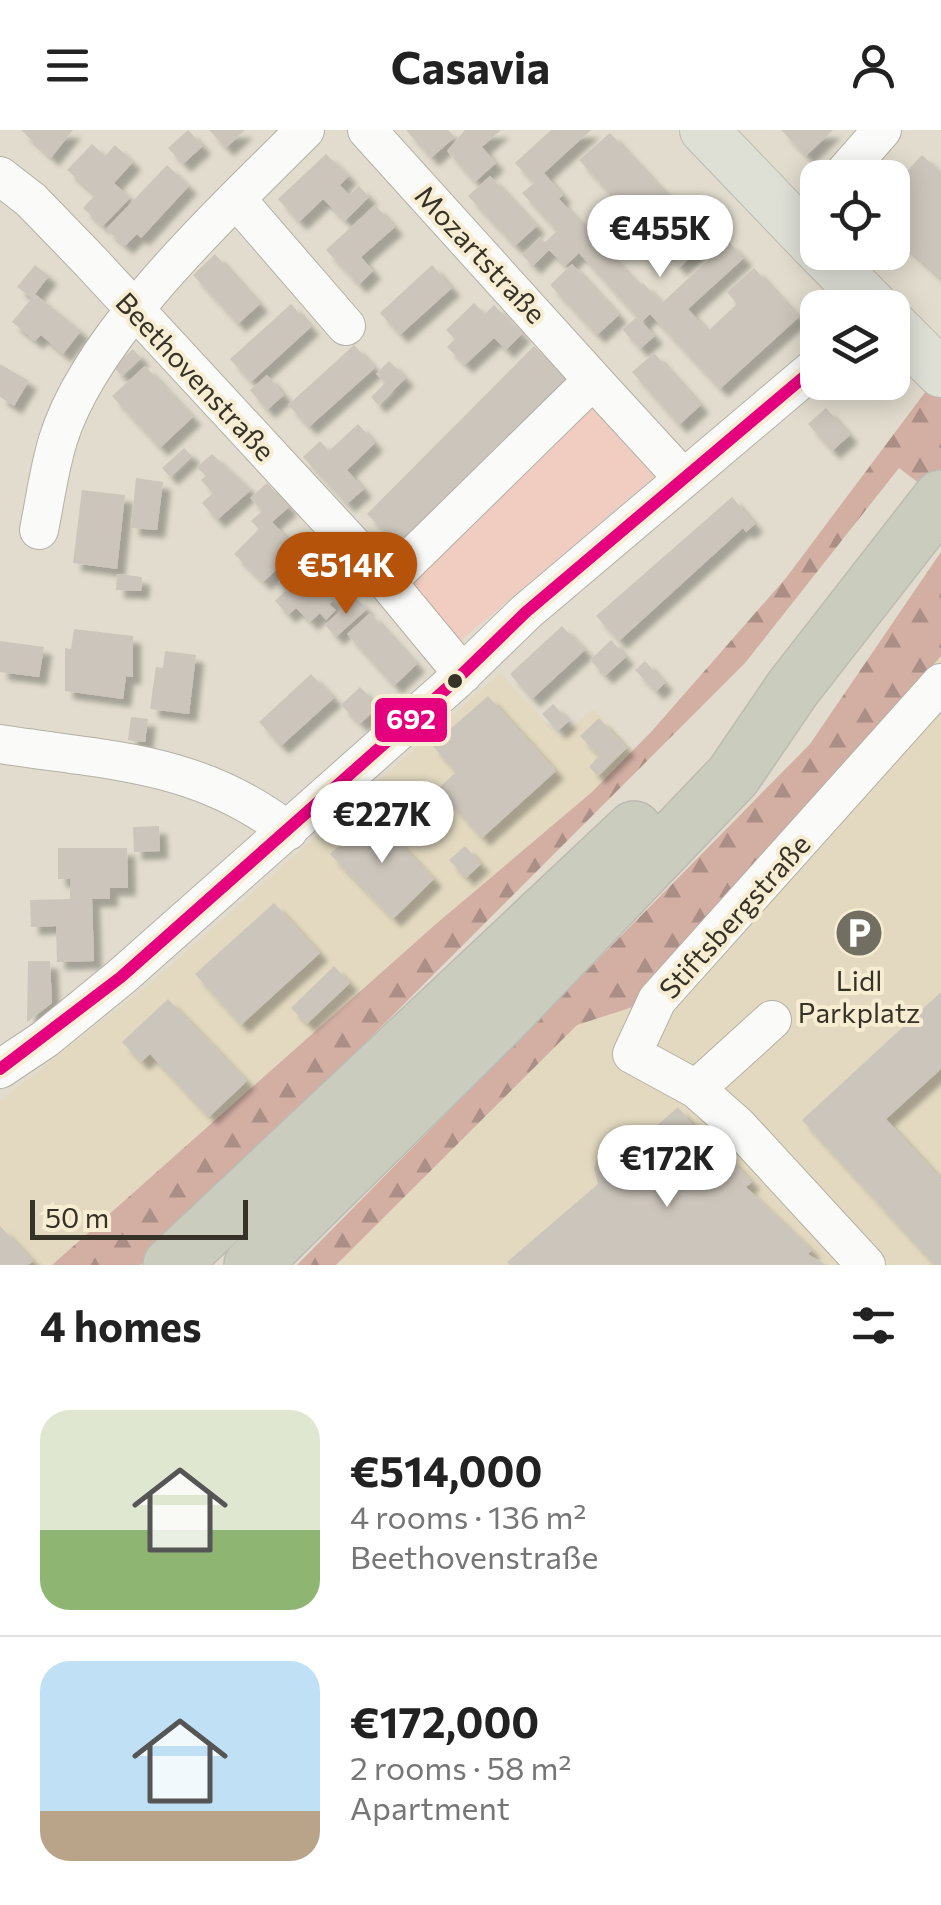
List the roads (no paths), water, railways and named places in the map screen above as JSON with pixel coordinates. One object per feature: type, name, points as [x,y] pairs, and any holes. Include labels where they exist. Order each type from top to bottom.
[{"type":"highway","points":[[252,1265],[499,1021],[733,776],[793,688],[941,498]]},
{"type":"highway","points":[[171,1265],[712,752],[793,688]]},
{"type":"main road","points":[[704,130],[800,221]]},
{"type":"main road","points":[[844,270],[861,290]]},
{"type":"main road","points":[[910,342],[935,367]]},
{"type":"street","points":[[38,530],[58,438],[93,370],[135,311],[305,130]]},
{"type":"street","name":"Mozartstraße","points":[[367,130],[684,478]]},
{"type":"street","points":[[856,160],[882,130]]},
{"type":"street","name":"Beethovenstraße","points":[[0,176],[31,200],[135,311],[386,582],[463,674]]},
{"type":"street","points":[[236,200],[346,326]]},
{"type":"street","points":[[386,582],[594,380]]},
{"type":"street","points":[[0,1069],[90,1002],[288,831],[526,612],[800,380]]},
{"type":"street","name":"Stiftsbergstraße","points":[[866,1265],[724,1137],[696,1089],[632,1054],[657,1000],[941,684]]},
{"type":"street","points":[[0,744],[163,769],[206,781],[250,801],[288,831]]},
{"type":"street","points":[[696,1089],[772,1020]]},
{"type":"place","name":"Lidl Parkplatz","points":[[859,933]]}]
